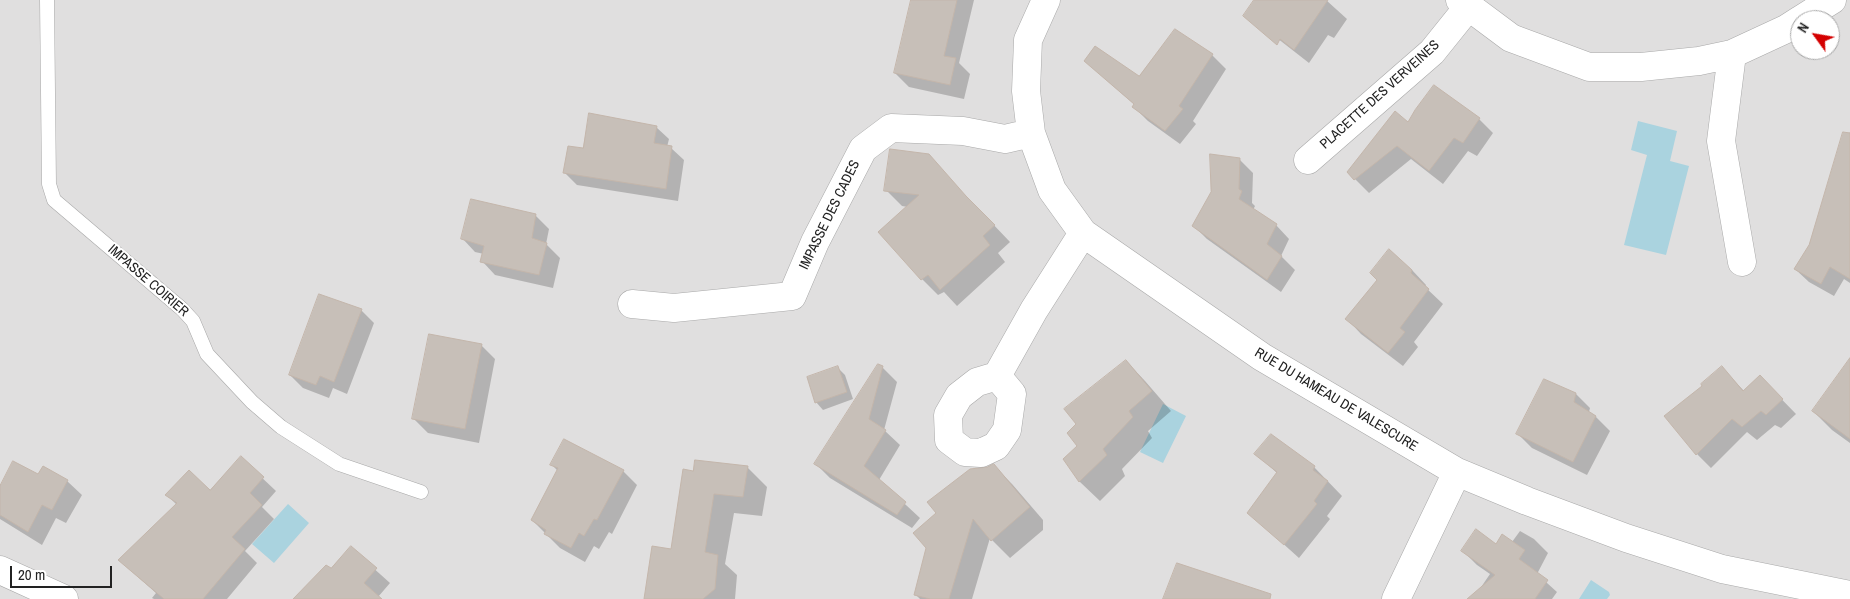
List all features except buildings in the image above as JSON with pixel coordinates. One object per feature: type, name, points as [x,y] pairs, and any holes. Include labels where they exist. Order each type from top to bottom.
[{"type":"street","name":"RUE DU HAMEAU DE VALESCURE","points":[[1046,0],[1028,40],[1026,92],[1031,133],[1052,190],[1083,233],[1262,357],[1457,472],[1617,534],[1722,569],[1850,595]]},
{"type":"street","points":[[1816,10],[1832,0]]},
{"type":"street","points":[[1464,3],[1511,38],[1589,67],[1641,67],[1699,61],[1732,54],[1790,26]]},
{"type":"street","name":"PLACETTE DES VERVEINES","points":[[1308,160],[1432,52],[1464,3]]},
{"type":"street","points":[[1732,54],[1721,141],[1742,262]]},
{"type":"street","name":"IMPASSE DES CADES","points":[[632,304],[674,308],[792,296],[815,242],[863,149],[891,128],[963,131],[1005,139],[1031,133]]},
{"type":"street","points":[[997,376],[1034,310],[1083,233]]},
{"type":"street","points":[[1396,599],[1457,472]]},
{"type":"street","points":[[0,570],[64,599]]},
{"type":"lane","name":"IMPASSE COIRIER","points":[[47,0],[49,184],[54,200],[182,309],[192,321],[207,354],[252,402],[281,427],[340,464],[421,492]]},
{"type":"shaded area","points":[[0,0],[1850,0],[1850,599],[0,599]]},
{"type":"water","points":[[1638,121],[1677,131],[1670,161],[1689,166],[1666,255],[1624,245],[1647,155],[1631,150]]},
{"type":"water","points":[[1163,404],[1186,416],[1163,463],[1140,452]]},
{"type":"water","points":[[288,504],[309,523],[274,563],[252,544]]},
{"type":"water","points":[[1591,580],[1609,592],[1610,595],[1607,599],[1579,599]]}]
